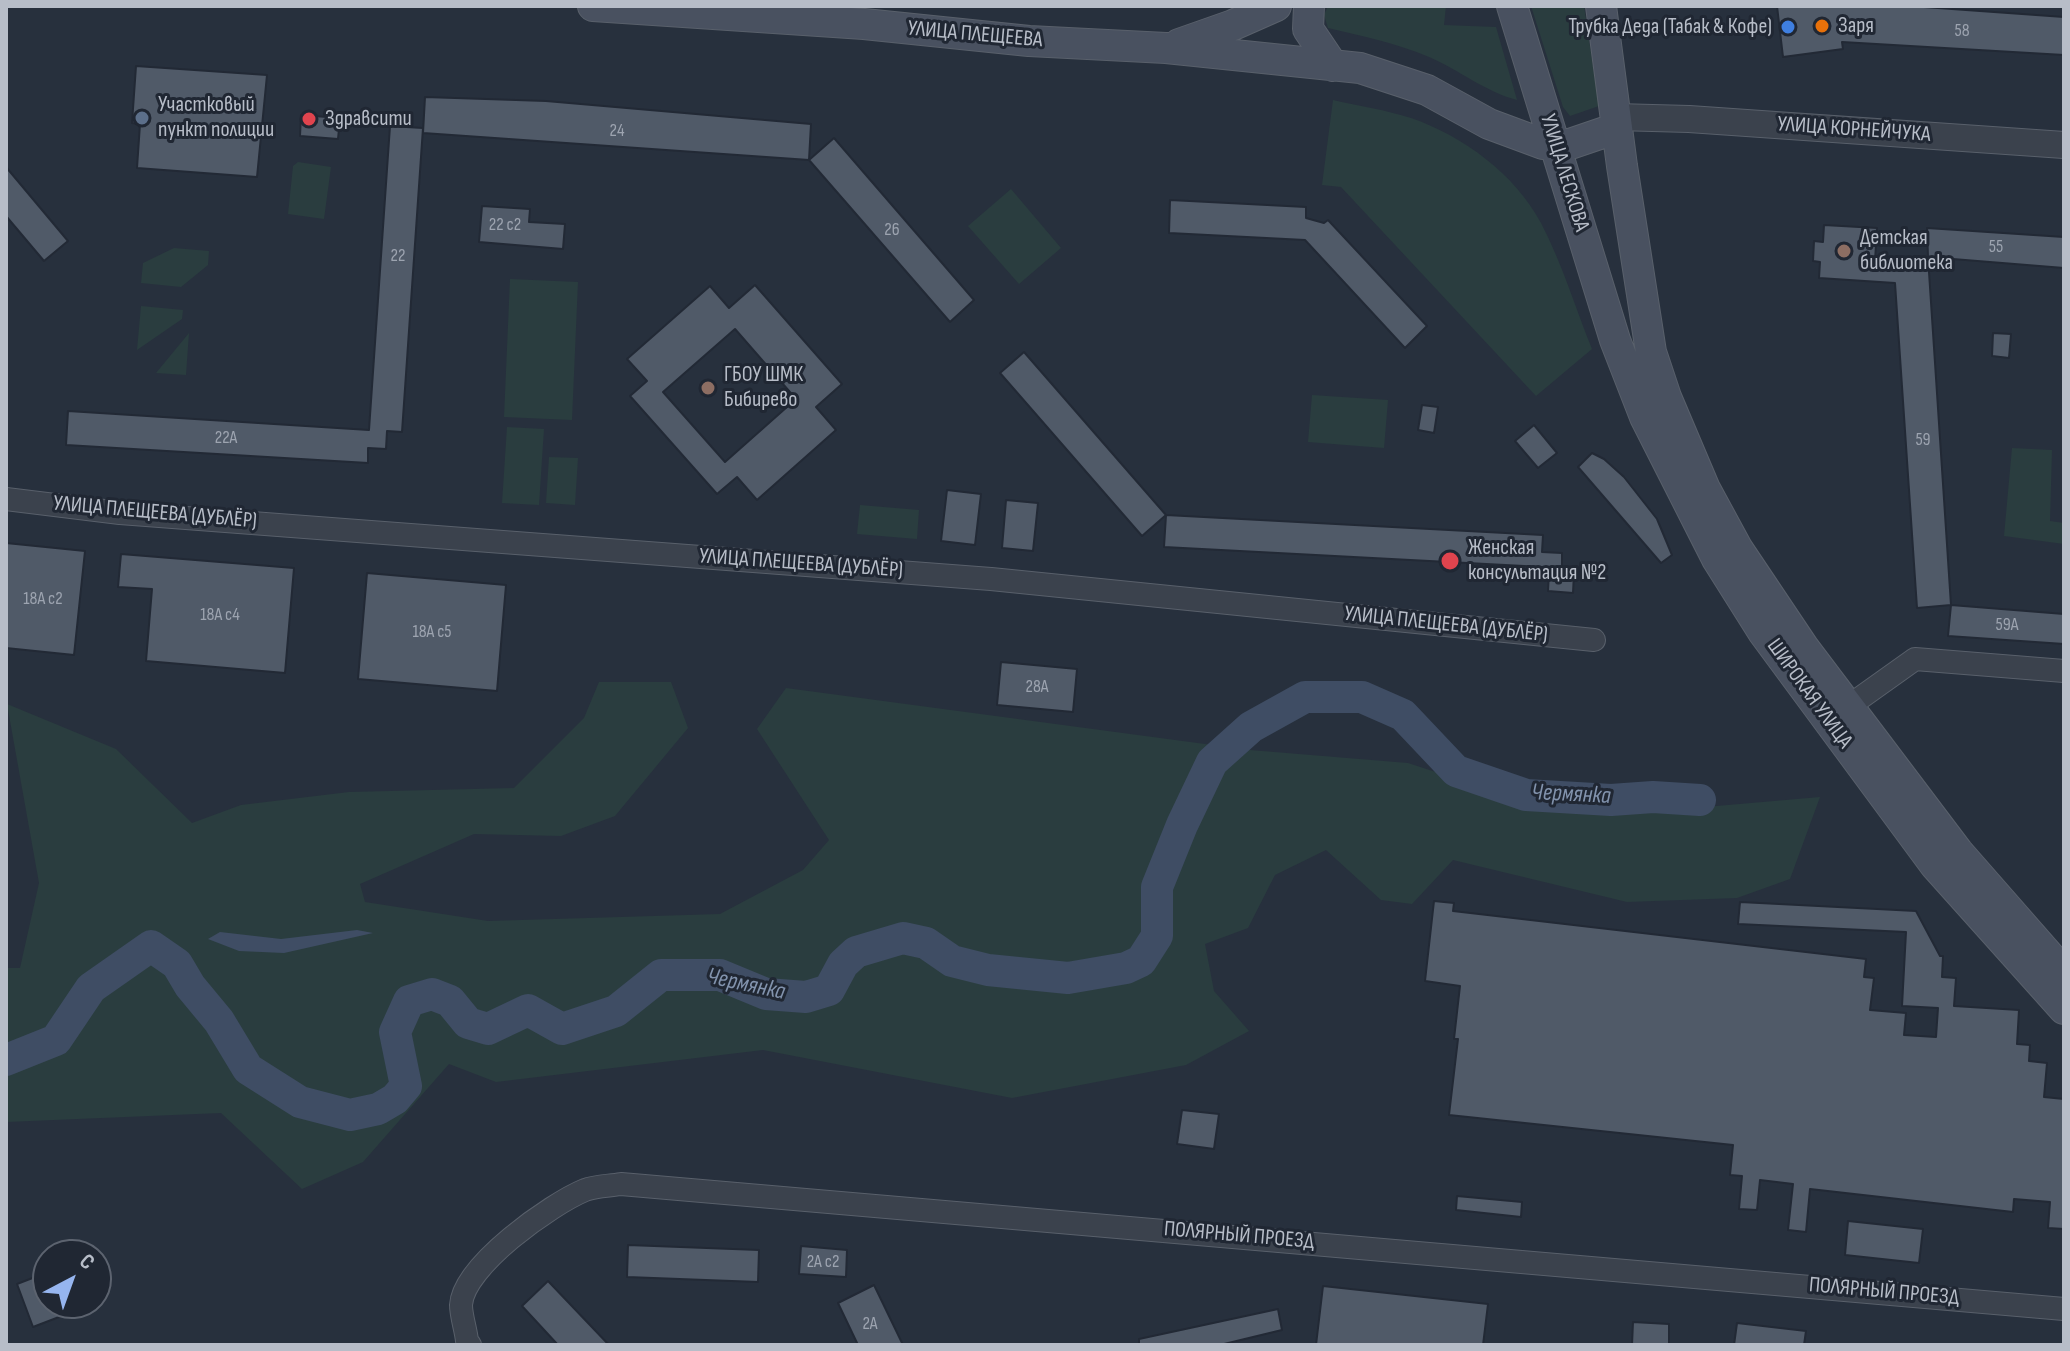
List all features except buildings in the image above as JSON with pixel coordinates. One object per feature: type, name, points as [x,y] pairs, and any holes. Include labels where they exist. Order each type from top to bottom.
[{"type":"main road","name":"УЛИЦА ПЛЕЩЕЕВА","points":[[593,6],[864,24],[1029,41],[1166,48],[1360,68],[1413,85],[1489,124],[1543,144],[1570,144],[1625,120]]},
{"type":"main road","name":"УЛИЦА ПЛЕЩЕЕВА","points":[[1166,48],[1233,25],[1276,6]]},
{"type":"main road","points":[[1309,6],[1308,29],[1333,66]]},
{"type":"main road","name":"УЛИЦА ЛЕСКОВА","points":[[1512,6],[1615,340]]},
{"type":"main road","points":[[1601,6],[1625,120]]},
{"type":"main road","name":"ШИРОКАЯ УЛИЦА","points":[[1625,120],[1643,306],[1651,352],[1666,397],[1705,489],[1737,548],[1782,618],[1958,852],[2064,973]]},
{"type":"main road","name":"ШИРОКАЯ УЛИЦА","points":[[1615,340],[1645,417],[1683,497],[1763,632],[1935,865],[2064,1009]]},
{"type":"street","name":"УЛИЦА КОРНЕЙЧУКА","points":[[1625,120],[2064,145]]},
{"type":"street","name":"УЛИЦА ПЛЕЩЕЕВА (ДУБЛЁР)","points":[[6,499],[120,513],[991,579],[1594,640]]},
{"type":"street","points":[[1849,706],[1915,659],[2064,671]]},
{"type":"street","name":"ПОЛЯРНЫЙ ПРОЕЗД","points":[[470,1345],[461,1303],[474,1277],[500,1246],[539,1215],[588,1189],[621,1184],[2064,1309]]},
{"type":"shaded area","points":[[1328,6],[1446,6],[1444,25],[1496,27],[1517,100],[1494,92],[1417,52],[1328,28],[1324,15]]},
{"type":"shaded area","points":[[1531,6],[1584,6],[1599,106],[1570,116],[1563,107]]},
{"type":"shaded area","points":[[1333,100],[1402,115],[1430,126],[1468,146],[1502,173],[1530,205],[1549,238],[1592,349],[1536,396],[1341,187],[1322,185]]},
{"type":"shaded area","points":[[298,162],[331,167],[324,219],[288,214],[293,166]]},
{"type":"shaded area","points":[[1011,189],[1061,248],[1019,284],[968,226]]},
{"type":"shaded area","points":[[174,248],[209,251],[208,265],[181,287],[141,283],[143,263]]},
{"type":"shaded area","points":[[510,279],[578,282],[572,420],[504,417]]},
{"type":"shaded area","points":[[141,306],[183,310],[182,319],[137,350]]},
{"type":"shaded area","points":[[189,333],[186,375],[156,373]]},
{"type":"shaded area","points":[[1312,395],[1388,400],[1384,448],[1308,442]]},
{"type":"shaded area","points":[[507,427],[544,429],[539,505],[502,503]]},
{"type":"shaded area","points":[[2012,448],[2052,450],[2050,521],[2064,523],[2064,544],[2004,536]]},
{"type":"shaded area","points":[[549,457],[578,458],[575,505],[546,503]]},
{"type":"shaded area","points":[[860,505],[919,510],[917,539],[857,534]]},
{"type":"shaded area","points":[[599,682],[671,682],[688,728],[615,816],[561,836],[474,834],[360,884],[365,902],[488,921],[720,914],[803,870],[829,840],[757,729],[786,688],[1250,750],[1408,763],[1534,804],[1682,809],[1820,797],[1790,879],[1737,898],[1627,902],[1453,860],[1412,904],[1381,900],[1326,850],[1275,875],[1248,928],[1205,944],[1214,991],[1249,1031],[1186,1065],[1012,1098],[763,1050],[496,1082],[449,1064],[363,1162],[302,1189],[221,1113],[6,1122],[6,968],[20,968],[39,883],[7,704],[116,749],[192,823],[241,805],[349,792],[514,788],[584,718]]},
{"type":"water","points":[[357,930],[373,933],[284,953],[239,951],[208,939],[220,932],[281,939]]},
{"type":"waterway","name":"Чермянка","points":[[6,1060],[56,1040],[91,988],[151,946],[177,964],[190,986],[219,1021],[248,1069],[300,1102],[350,1115],[378,1109],[395,1099],[406,1086],[395,1032],[409,1001],[432,994],[450,1001],[468,1023],[488,1029],[528,1010],[562,1029],[616,1011],[661,975],[720,975],[766,994],[806,997],[829,990],[843,964],[856,952],[903,938],[926,943],[952,961],[988,970],[1068,978],[1126,968],[1141,961],[1157,936],[1157,887],[1212,762],[1251,727],[1305,697],[1362,697],[1403,715],[1456,771],[1526,795],[1611,800],[1653,797],[1700,800]]},
{"type":"place","name":"Заря","points":[[1822,26]]},
{"type":"place","name":"Трубка Деда (Табак & Кофе)","points":[[1788,27]]},
{"type":"place","name":"Участковый пункт полиции","points":[[142,118]]},
{"type":"place","name":"Здравсити","points":[[309,119]]},
{"type":"place","name":"Детская библиотека","points":[[1844,251]]},
{"type":"place","name":"ГБОУ ШМК Бибирево","points":[[708,388]]},
{"type":"place","name":"Женская консультация №2","points":[[1450,561]]}]
